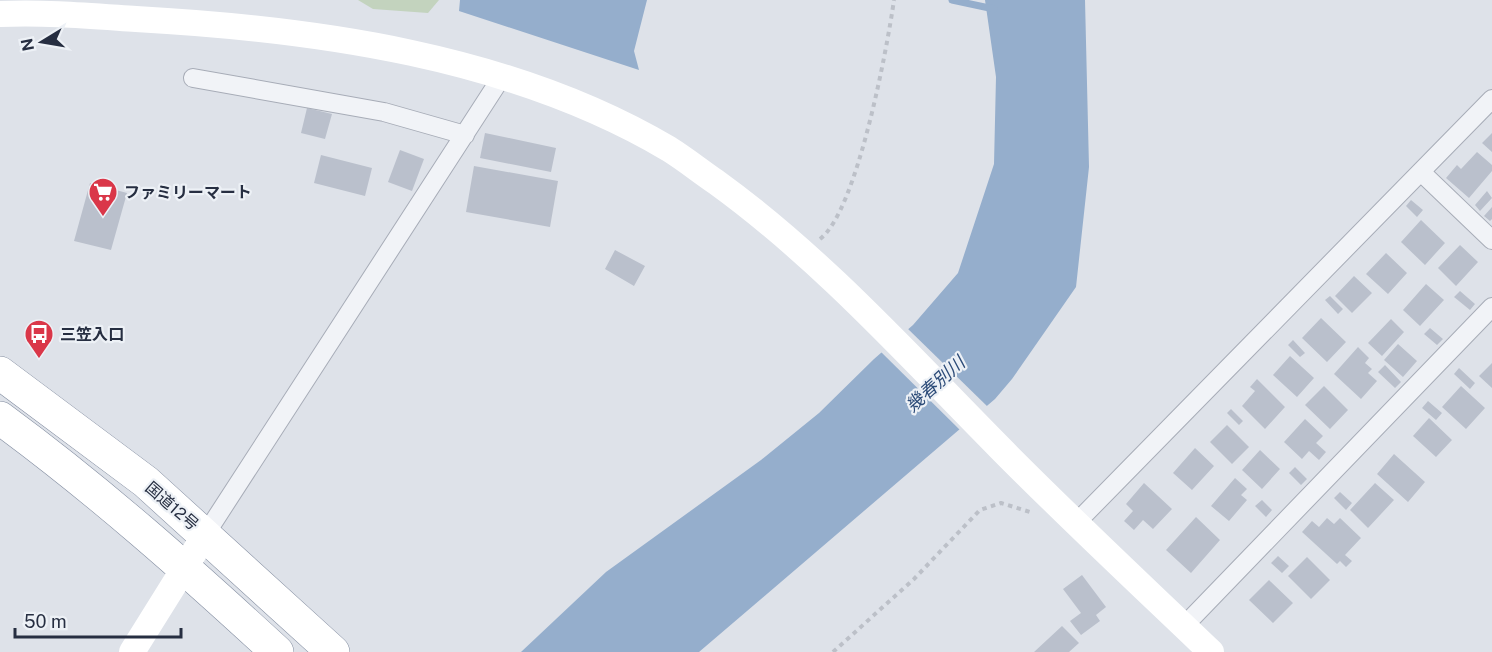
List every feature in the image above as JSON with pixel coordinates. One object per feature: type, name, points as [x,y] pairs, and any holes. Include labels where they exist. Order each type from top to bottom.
[{"type":"highway","name":"国道12号","points":[[0,373],[146,482],[333,652]]},
{"type":"highway","points":[[0,418],[64,465],[184,567],[277,652]]},
{"type":"street","points":[[0,14],[229,24],[369,46],[503,75],[593,109],[670,150],[742,201],[803,252],[874,318],[1002,450],[1210,652]]},
{"type":"street","points":[[132,652],[184,567],[503,75]]},
{"type":"street","points":[[193,78],[384,112],[465,135]]},
{"type":"street","points":[[1077,522],[1492,99]]},
{"type":"street","points":[[1421,172],[1492,240]]},
{"type":"street","points":[[1184,626],[1492,307]]},
{"type":"path","points":[[803,252],[830,232],[850,189],[880,76],[894,0]]},
{"type":"path","points":[[833,652],[914,579],[980,510],[1001,503],[1077,522]]},
{"type":"green space","points":[[358,0],[439,0],[428,13],[373,9]]},
{"type":"water","points":[[460,0],[647,0],[634,51],[639,70],[459,11]]},
{"type":"water","name":"幾春別川","points":[[985,0],[1085,0],[1089,167],[1076,287],[1012,379],[995,399],[699,652],[521,652],[606,572],[761,460],[819,413],[874,359],[913,325],[958,273],[994,164],[996,77]]},
{"type":"pier","points":[[906,327],[989,408],[962,432],[879,350]]},
{"type":"building","points":[[307,108],[332,114],[325,139],[301,133]]},
{"type":"building","points":[[485,133],[556,148],[551,172],[480,158]]},
{"type":"building","points":[[1492,133],[1492,152],[1482,143]]},
{"type":"building","points":[[400,150],[424,159],[412,191],[388,182]]},
{"type":"building","points":[[1477,152],[1492,165],[1492,171],[1469,198],[1446,178],[1457,165],[1461,169]]},
{"type":"building","points":[[321,155],[372,168],[365,196],[314,183]]},
{"type":"building","points":[[474,166],[558,181],[550,227],[466,212]]},
{"type":"building","points":[[90,183],[127,193],[111,250],[74,241]]},
{"type":"building","points":[[1487,191],[1492,198],[1480,211],[1475,205]]},
{"type":"building","points":[[1411,200],[1423,210],[1417,217],[1406,206]]},
{"type":"building","points":[[1492,207],[1492,219],[1490,221],[1484,216]]},
{"type":"building","points":[[1421,220],[1445,243],[1425,265],[1401,242]]},
{"type":"building","points":[[1460,245],[1478,262],[1456,286],[1438,268]]},
{"type":"building","points":[[615,250],[645,266],[634,286],[605,269]]},
{"type":"building","points":[[1386,253],[1407,273],[1388,294],[1366,274]]},
{"type":"building","points":[[1354,276],[1372,293],[1352,313],[1335,296]]},
{"type":"building","points":[[1426,284],[1444,300],[1420,326],[1403,310]]},
{"type":"building","points":[[1460,291],[1475,304],[1470,310],[1454,297]]},
{"type":"building","points":[[1330,296],[1343,309],[1338,314],[1325,300]]},
{"type":"building","points":[[1321,318],[1346,342],[1327,362],[1302,338]]},
{"type":"building","points":[[1391,319],[1404,332],[1382,356],[1368,343]]},
{"type":"building","points":[[1430,328],[1443,339],[1437,345],[1424,334]]},
{"type":"building","points":[[1293,340],[1305,353],[1300,357],[1288,345]]},
{"type":"building","points":[[1398,344],[1417,361],[1403,377],[1384,360]]},
{"type":"building","points":[[1358,347],[1369,358],[1365,363],[1372,369],[1368,373],[1377,381],[1361,399],[1334,374]]},
{"type":"building","points":[[1290,356],[1314,378],[1297,397],[1273,375]]},
{"type":"building","points":[[1492,363],[1492,388],[1479,376]]},
{"type":"building","points":[[1385,365],[1401,382],[1395,388],[1378,372]]},
{"type":"building","points":[[1459,368],[1475,383],[1470,389],[1454,374]]},
{"type":"building","points":[[1257,379],[1285,407],[1265,429],[1242,406],[1255,391],[1250,387]]},
{"type":"building","points":[[1324,386],[1348,410],[1330,429],[1305,405]]},
{"type":"building","points":[[1461,386],[1485,408],[1466,429],[1442,407]]},
{"type":"building","points":[[1428,401],[1442,413],[1436,420],[1422,408]]},
{"type":"building","points":[[1231,409],[1243,421],[1239,425],[1227,413]]},
{"type":"building","points":[[1429,418],[1452,440],[1436,457],[1413,436]]},
{"type":"building","points":[[1305,419],[1323,436],[1316,443],[1326,452],[1319,460],[1309,451],[1302,459],[1284,442]]},
{"type":"building","points":[[1227,425],[1249,447],[1232,464],[1210,442]]},
{"type":"building","points":[[1195,448],[1214,466],[1192,490],[1173,473]]},
{"type":"building","points":[[1260,450],[1280,469],[1262,489],[1242,470]]},
{"type":"building","points":[[1394,454],[1425,482],[1408,502],[1377,474]]},
{"type":"building","points":[[1295,467],[1307,479],[1301,485],[1289,473]]},
{"type":"building","points":[[1235,478],[1247,489],[1241,495],[1247,500],[1229,521],[1211,506]]},
{"type":"building","points":[[1144,483],[1172,509],[1153,529],[1143,520],[1134,530],[1124,521],[1133,511],[1126,504]]},
{"type":"building","points":[[1375,483],[1394,500],[1368,528],[1350,510]]},
{"type":"building","points":[[1340,492],[1352,503],[1346,510],[1334,498]]},
{"type":"building","points":[[1262,500],[1272,510],[1266,517],[1255,506]]},
{"type":"building","points":[[1196,517],[1220,540],[1191,573],[1166,550]]},
{"type":"building","points":[[1327,518],[1334,524],[1340,518],[1361,538],[1345,555],[1352,561],[1346,567],[1340,561],[1337,564],[1302,532],[1312,521],[1319,527]]},
{"type":"building","points":[[1278,556],[1289,566],[1282,573],[1271,563]]},
{"type":"building","points":[[1307,557],[1330,580],[1311,599],[1288,576]]},
{"type":"building","points":[[1082,575],[1106,607],[1096,615],[1100,621],[1081,635],[1070,621],[1081,613],[1063,589]]},
{"type":"building","points":[[1269,580],[1293,603],[1273,623],[1249,600]]},
{"type":"building","points":[[1062,626],[1079,643],[1069,652],[1034,652]]},
{"type":"waterway","points":[[952,0],[994,9]]},
{"type":"place","name":"ファミリーマート","points":[[103,218]]},
{"type":"place","name":"三笠入口","points":[[39,360]]}]
